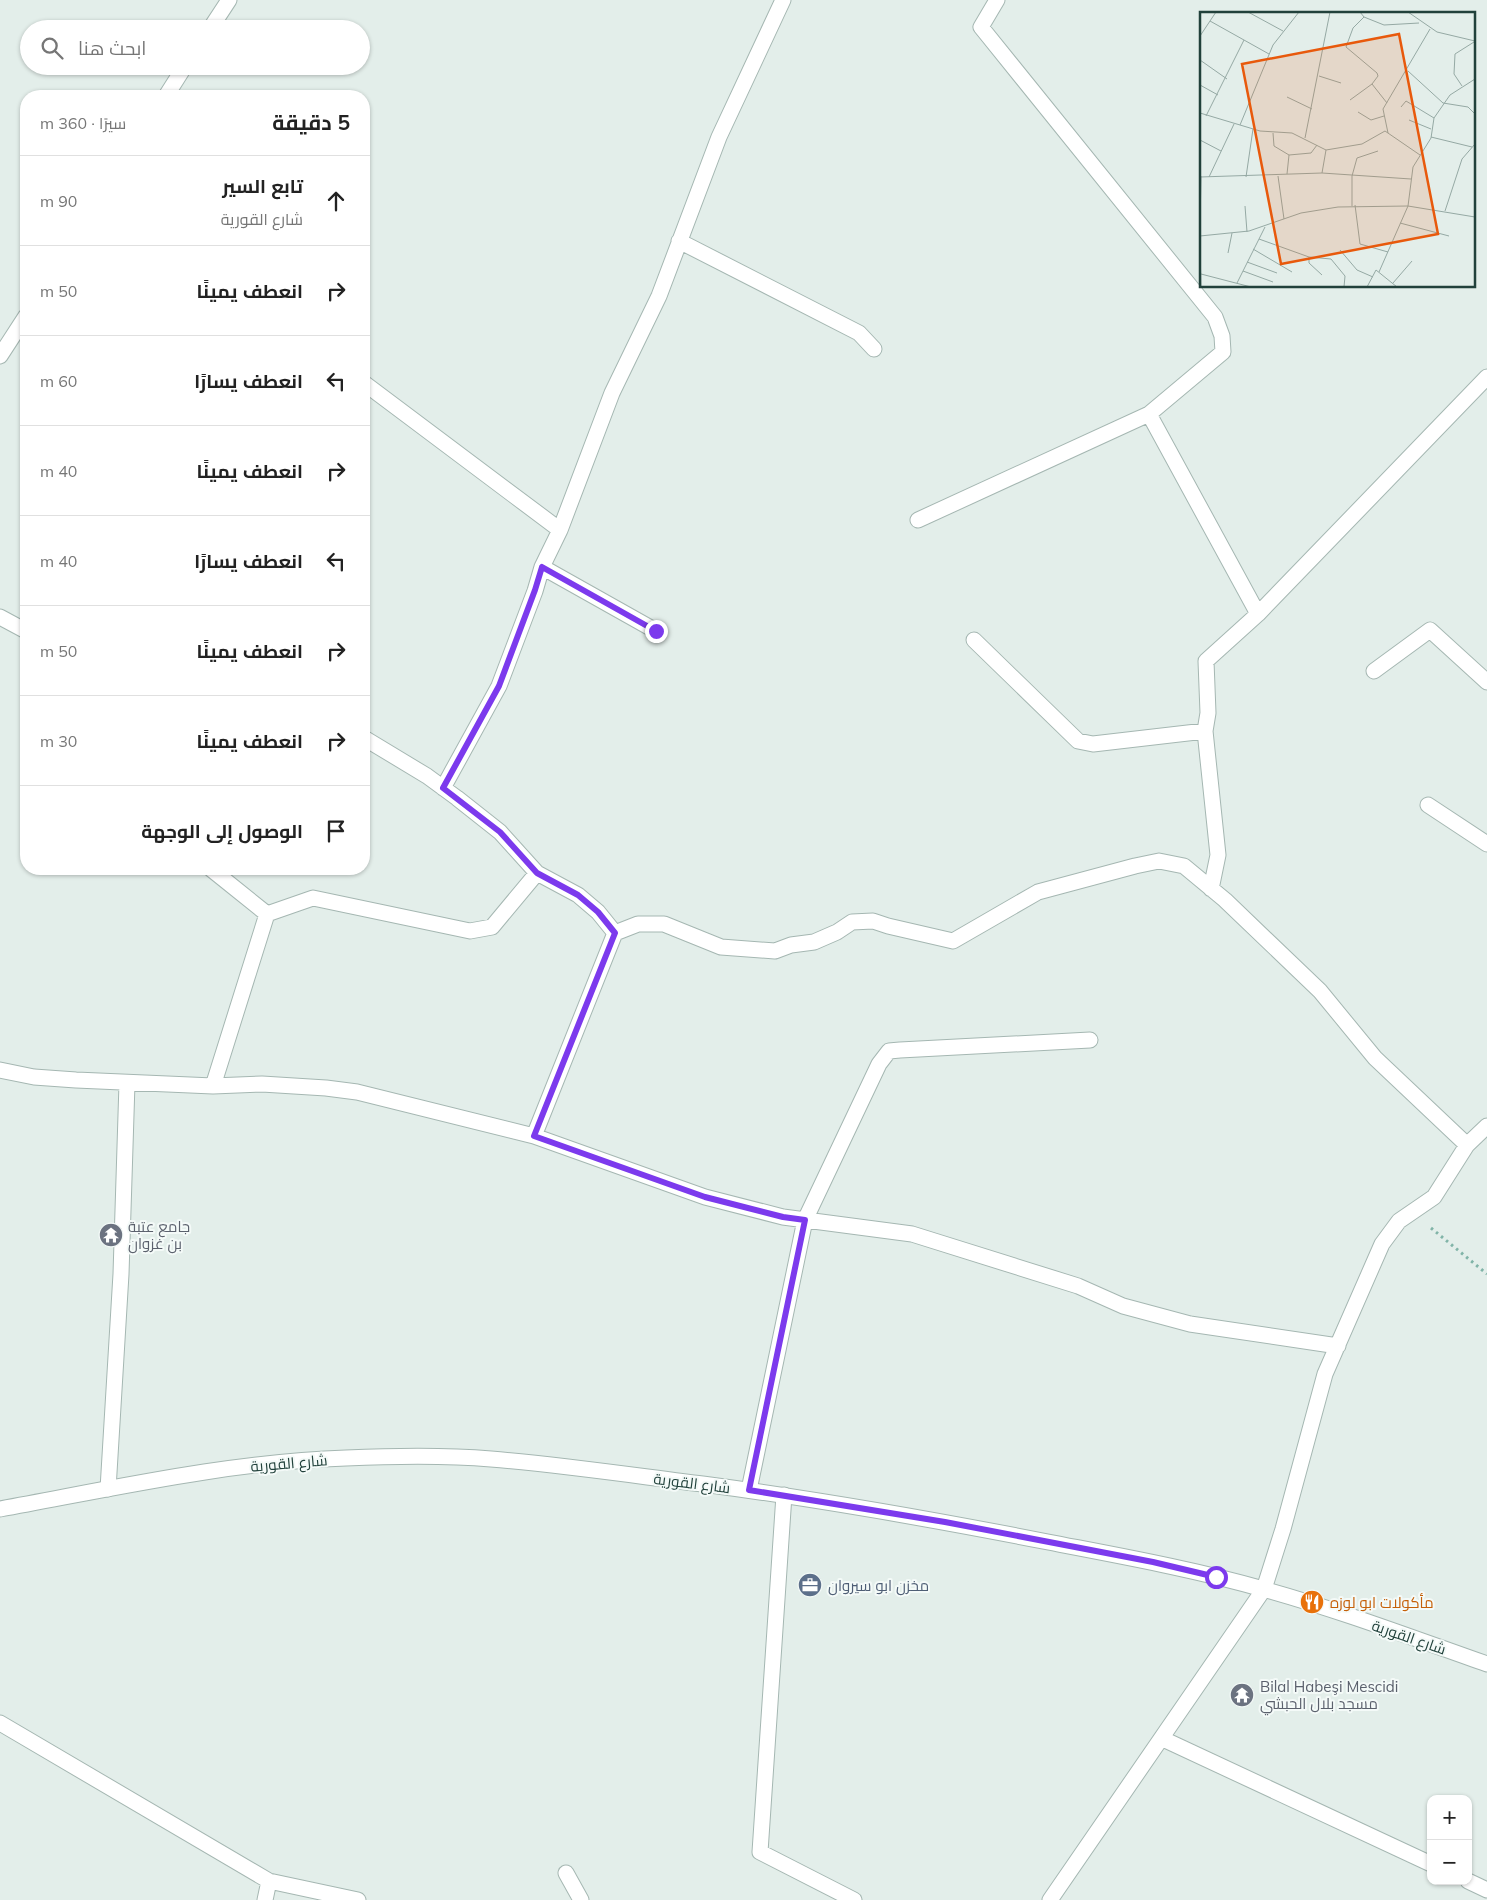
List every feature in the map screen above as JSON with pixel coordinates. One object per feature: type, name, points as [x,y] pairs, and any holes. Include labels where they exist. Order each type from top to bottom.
[{"type":"street","points":[[216,20],[229,0]]},
{"type":"street","points":[[443,788],[499,686],[542,567],[560,530],[612,392],[659,296],[719,137],[783,0]]},
{"type":"street","points":[[918,520],[1149,414],[1223,352],[1222,336],[1215,317],[981,28],[997,0]]},
{"type":"street","points":[[170,90],[179,75]]},
{"type":"street","points":[[679,242],[859,333],[874,349]]},
{"type":"street","points":[[0,356],[20,338]]},
{"type":"street","points":[[1210,889],[1218,855],[1205,730],[1208,713],[1206,661],[1258,614],[1487,377]]},
{"type":"street","points":[[370,388],[560,530]]},
{"type":"street","points":[[1149,414],[1258,614]]},
{"type":"street","points":[[542,567],[656,631]]},
{"type":"street","points":[[0,617],[20,628]]},
{"type":"street","points":[[1374,671],[1430,630],[1487,682]]},
{"type":"street","points":[[974,640],[1078,741],[1093,744],[1205,730]]},
{"type":"street","points":[[370,742],[427,776],[500,832],[537,873],[578,895],[598,912],[615,933]]},
{"type":"street","points":[[1428,805],[1487,844]]},
{"type":"street","points":[[534,1136],[615,933],[638,924],[664,924],[721,947],[775,951],[791,945],[814,942],[837,932],[852,922],[873,921],[953,942],[1038,892],[1135,866],[1159,862],[1184,866],[1254,927],[1320,991],[1375,1058],[1467,1145]]},
{"type":"street","points":[[267,914],[313,898],[470,931],[492,927],[537,873]]},
{"type":"street","points":[[218,875],[267,914]]},
{"type":"street","points":[[213,1086],[267,914]]},
{"type":"street","points":[[749,1490],[805,1220],[879,1064],[889,1051],[1090,1040]]},
{"type":"street","points":[[0,1070],[34,1077],[213,1086],[297,1085],[357,1092],[534,1136],[705,1197],[783,1217],[912,1234],[1078,1286],[1123,1306],[1190,1324],[1338,1346]]},
{"type":"street","points":[[108,1489],[121,1274],[127,1082]]},
{"type":"street","points":[[1050,1900],[1264,1589],[1283,1529],[1326,1374],[1382,1244],[1399,1221],[1434,1197],[1467,1145],[1487,1126]]},
{"type":"street","name":"شارع القورية","points":[[0,1510],[198,1472],[270,1463],[416,1456],[489,1459],[784,1495],[945,1522],[1185,1569],[1264,1589],[1341,1613],[1487,1664]]},
{"type":"street","points":[[784,1495],[760,1852],[854,1900]]},
{"type":"street","points":[[0,1723],[269,1881],[358,1900]]},
{"type":"street","points":[[1163,1738],[1427,1862]]},
{"type":"street","points":[[566,1873],[580,1900]]},
{"type":"street","points":[[265,1900],[269,1881]]},
{"type":"street","points":[[1472,1883],[1487,1890]]},
{"type":"path","points":[[1412,1212],[1487,1274]]},
{"type":"place","name":"جامع عتبة بن غزوان","points":[[111,1235]]},
{"type":"place","name":"مخزن ابو سيروان","points":[[810,1585]]},
{"type":"place","name":"مأكولات ابو لوزه","points":[[1312,1602]]},
{"type":"place","name":"Bilal Habeşi Mescidi مسجد بلال الحبشي","points":[[1242,1695]]},
{"type":"route","points":[[656,631],[542,567],[499,686],[443,788],[500,832],[537,873],[578,895],[598,912],[615,933],[534,1136],[705,1197],[783,1217],[805,1220],[749,1490],[945,1522],[1153,1562],[1216,1577]]}]
